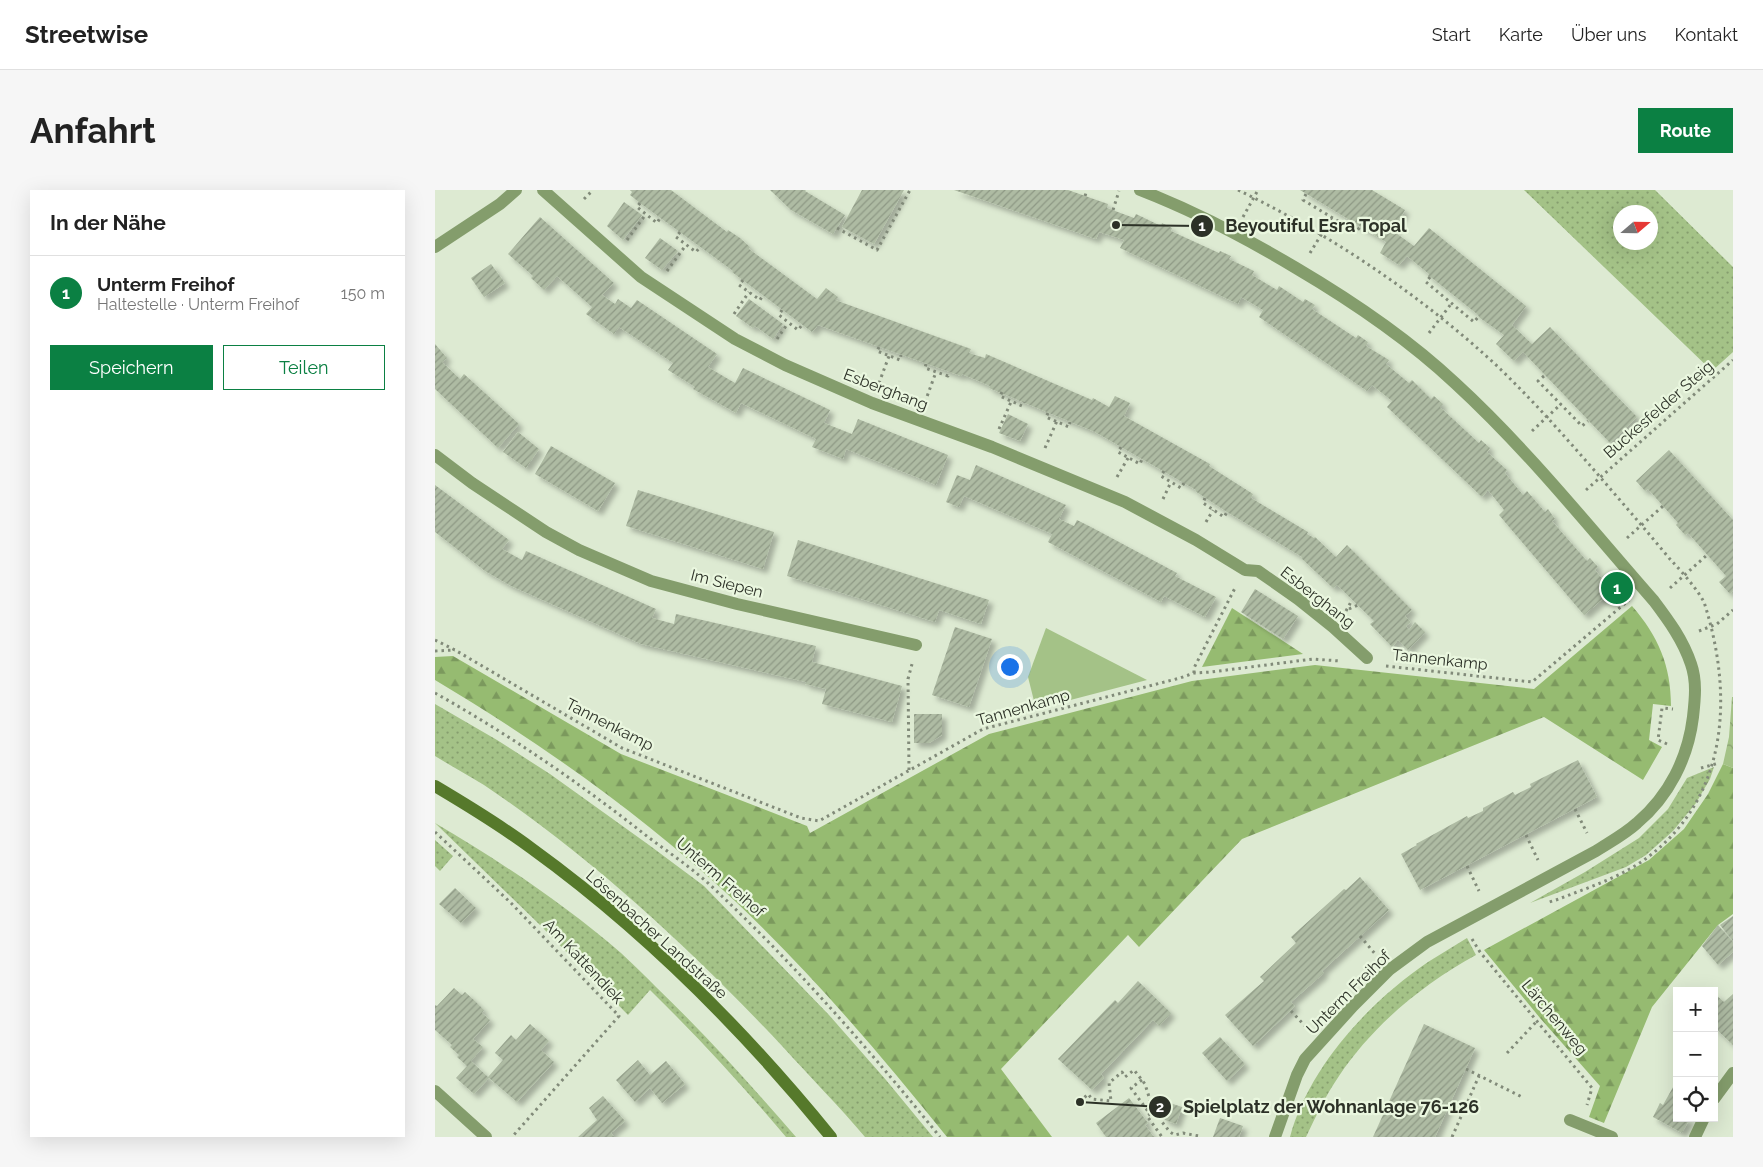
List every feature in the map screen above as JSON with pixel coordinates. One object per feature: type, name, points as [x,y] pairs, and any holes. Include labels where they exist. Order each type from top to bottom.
[{"type":"main road","name":"Lösenbacher Landstraße","points":[[435,786],[530,847],[581,887],[638,936],[714,1006],[793,1091],[831,1137]]},
{"type":"street","points":[[435,247],[500,204],[516,190]]},
{"type":"street","name":"Esberghang","points":[[543,190],[641,277],[735,339],[872,403],[983,444],[1109,494],[1196,540],[1245,570],[1258,571],[1298,599],[1367,658]]},
{"type":"street","name":"Unterm Freihof","points":[[1140,190],[1236,233],[1278,257],[1340,294],[1417,349],[1464,391],[1567,500],[1672,625],[1691,664],[1695,693],[1691,729],[1686,751],[1665,792],[1652,809],[1623,834],[1596,851],[1427,942],[1389,970],[1305,1059],[1297,1075],[1275,1137]]},
{"type":"street","name":"Im Siepen","points":[[435,455],[472,483],[546,532],[579,550],[651,581],[737,604],[916,645]]},
{"type":"street","points":[[1718,1094],[1733,1073]]},
{"type":"street","points":[[435,1091],[486,1137]]},
{"type":"street","points":[[1575,1122],[1612,1137]]},
{"type":"street","points":[[1695,1137],[1702,1122]]},
{"type":"path","points":[[837,228],[877,250],[909,190]]},
{"type":"path","points":[[1085,196],[1087,190]]},
{"type":"path","points":[[1113,210],[1120,190]]},
{"type":"path","points":[[1238,190],[1321,235],[1380,272],[1495,364],[1547,417],[1601,477],[1684,576],[1702,599],[1719,637]]},
{"type":"path","points":[[1255,195],[1257,190]]},
{"type":"path","points":[[1306,194],[1303,200],[1356,232],[1360,227]]},
{"type":"path","points":[[640,203],[637,207],[646,214],[657,222],[660,218]]},
{"type":"path","points":[[626,241],[646,214]]},
{"type":"path","points":[[891,215],[895,218]]},
{"type":"path","points":[[1321,235],[1332,217]]},
{"type":"path","points":[[680,232],[676,237],[686,245],[696,252],[700,247]]},
{"type":"path","points":[[665,273],[686,245]]},
{"type":"path","points":[[1430,277],[1426,282],[1451,304],[1475,322],[1479,316]]},
{"type":"path","points":[[743,280],[739,285],[759,300],[763,295]]},
{"type":"path","points":[[734,314],[749,292]]},
{"type":"path","points":[[1439,319],[1451,304]]},
{"type":"path","points":[[782,310],[779,315],[788,323],[798,330],[802,325]]},
{"type":"path","points":[[776,340],[788,323]]},
{"type":"path","name":"Esberghang","points":[[879,348],[877,351],[900,360],[901,355]]},
{"type":"path","name":"Esberghang","points":[[878,384],[889,356]]},
{"type":"path","name":"Buckesfelder Steig","points":[[1601,477],[1733,360]]},
{"type":"path","name":"Esberghang","points":[[926,364],[925,368],[936,372],[948,376],[949,372]]},
{"type":"path","name":"Esberghang","points":[[925,403],[936,372]]},
{"type":"path","points":[[1544,376],[1539,381],[1582,426],[1587,421]]},
{"type":"path","points":[[1002,392],[1000,396],[1011,402],[1022,406],[1024,402]]},
{"type":"path","points":[[997,433],[1011,402]]},
{"type":"path","points":[[1547,417],[1561,404]]},
{"type":"path","points":[[1048,413],[1046,417],[1069,427],[1070,422]]},
{"type":"path","points":[[1044,451],[1057,421]]},
{"type":"path","points":[[1121,447],[1118,452],[1128,458],[1140,464],[1142,459]]},
{"type":"path","points":[[1120,472],[1128,458]]},
{"type":"path","points":[[1164,471],[1161,476],[1181,488],[1184,484]]},
{"type":"path","points":[[1162,501],[1171,482]]},
{"type":"path","points":[[1205,498],[1203,503],[1224,517],[1227,512]]},
{"type":"path","points":[[1642,525],[1663,506]]},
{"type":"path","points":[[1205,524],[1213,510]]},
{"type":"path","points":[[1684,576],[1707,555]]},
{"type":"path","points":[[1194,672],[1194,668],[1245,570]]},
{"type":"path","name":"Tannenkamp","points":[[1384,666],[1532,682],[1643,589]]},
{"type":"path","name":"Esberghang","points":[[1352,600],[1348,609],[1358,605]]},
{"type":"path","points":[[1714,625],[1733,610]]},
{"type":"path","name":"Tannenkamp","points":[[435,640],[623,748],[810,821],[819,821],[983,728],[1180,678],[1194,672],[1211,672],[1313,659],[1348,662]]},
{"type":"path","points":[[909,770],[908,679],[916,645]]},
{"type":"path","points":[[435,651],[455,650]]},
{"type":"path","name":"Unterm Freihof","points":[[435,693],[501,732],[597,797],[707,882],[815,991],[860,1041],[940,1137]]},
{"type":"path","points":[[1696,770],[1719,763]]},
{"type":"path","points":[[1575,809],[1581,821]]},
{"type":"path","name":"Am Kattendiek","points":[[435,832],[518,910],[619,1016],[512,1137]]},
{"type":"path","points":[[1526,835],[1548,878]]},
{"type":"path","points":[[1467,866],[1489,909]]},
{"type":"path","name":"Lärchenweg","points":[[1471,936],[1480,952],[1592,1088],[1575,1122]]},
{"type":"path","points":[[1507,1053],[1537,1020]]},
{"type":"path","points":[[1465,1069],[1524,1098]]},
{"type":"path","points":[[1080,1102],[1087,1094],[1092,1099],[1111,1100],[1109,1084],[1122,1072],[1125,1077],[1134,1070],[1142,1080],[1154,1109],[1170,1132],[1175,1135],[1183,1133],[1199,1136]]},
{"type":"path","points":[[1452,1137],[1479,1076]]},
{"type":"path","points":[[1142,1080],[1131,1088],[1150,1114],[1147,1116],[1162,1137]]},
{"type":"green space","points":[[1524,190],[1655,190],[1733,267],[1733,352],[1712,371]]},
{"type":"green space","points":[[1632,606],[1656,640],[1666,664],[1671,706],[1653,704],[1649,740],[1662,747],[1643,780],[1544,717],[1242,839],[1139,947],[1128,935],[1001,1069],[1052,1137],[947,1137],[819,986],[735,901],[665,840],[591,783],[475,704],[435,680],[435,657],[453,656],[621,754],[807,826],[810,833],[989,734],[1192,681],[1315,665],[1534,689]]},
{"type":"green space","points":[[1232,608],[1303,654],[1202,667]]},
{"type":"green space","points":[[1046,628],[1147,680],[1036,709],[1028,677]]},
{"type":"green space","points":[[1732,697],[1733,768],[1723,764],[1729,737]]},
{"type":"green space","points":[[435,704],[550,774],[704,886],[829,1015],[933,1137],[865,1137],[749,1011],[678,941],[641,908],[603,875],[525,814],[484,785],[435,756]]},
{"type":"green space","points":[[1723,764],[1733,768],[1733,914],[1718,925],[1652,1007],[1604,1123],[1589,1117],[1600,1086],[1540,1018],[1484,950],[1649,860],[1684,829],[1708,794]]},
{"type":"green space","points":[[1714,767],[1710,779],[1696,803],[1673,831],[1646,855],[1626,867],[1530,903],[1585,872],[1639,838],[1668,809],[1687,778]]},
{"type":"green space","points":[[435,823],[531,884],[577,917],[621,953],[675,1005],[745,1079],[796,1137],[786,1137],[720,1062],[650,990],[628,1015],[541,926]]},
{"type":"green space","points":[[435,840],[453,856],[440,871],[435,866]]},
{"type":"green space","points":[[1467,938],[1476,955],[1437,979],[1400,1007],[1383,1023],[1352,1057],[1339,1076],[1325,1098],[1306,1137],[1290,1137],[1299,1111],[1326,1061],[1363,1016],[1406,978]]},
{"type":"building","points":[[630,190],[671,190],[727,232],[728,230],[740,238],[750,247],[749,249],[817,299],[826,288],[838,297],[835,300],[971,349],[969,353],[985,358],[986,354],[1092,400],[1093,398],[1109,407],[1115,396],[1130,403],[1124,416],[1210,464],[1209,466],[1253,494],[1251,498],[1308,532],[1307,534],[1315,537],[1336,557],[1347,545],[1412,610],[1405,616],[1411,622],[1406,626],[1409,630],[1415,622],[1425,632],[1408,650],[1398,640],[1392,647],[1370,624],[1374,621],[1337,585],[1333,588],[1302,557],[1227,512],[1196,490],[1095,432],[989,388],[990,386],[962,374],[961,376],[818,325],[812,332],[640,203],[630,195],[632,192]]},
{"type":"building","points":[[770,190],[806,190],[845,215],[833,234],[791,210]]},
{"type":"building","points":[[862,190],[904,190],[874,244],[842,227]]},
{"type":"building","points":[[954,190],[1068,190],[1108,204],[1107,208],[1134,218],[1136,214],[1161,226],[1162,223],[1172,228],[1171,231],[1219,253],[1220,251],[1231,256],[1229,259],[1254,271],[1252,275],[1277,290],[1279,286],[1303,302],[1305,299],[1315,305],[1312,309],[1356,338],[1358,335],[1368,342],[1366,346],[1389,360],[1386,364],[1409,383],[1412,380],[1431,399],[1434,396],[1443,404],[1440,407],[1479,443],[1481,440],[1490,448],[1487,452],[1507,470],[1505,473],[1523,495],[1527,491],[1545,512],[1548,509],[1555,519],[1552,521],[1587,561],[1590,558],[1598,567],[1595,570],[1612,591],[1584,615],[1499,515],[1504,510],[1488,490],[1482,497],[1387,407],[1392,401],[1372,385],[1367,391],[1259,317],[1263,310],[1241,297],[1238,304],[1120,248],[1124,240],[1099,232],[1096,239]]},
{"type":"building","points":[[1300,190],[1372,190],[1405,210],[1393,231],[1414,246],[1429,228],[1526,306],[1512,325],[1532,344],[1550,327],[1637,417],[1610,443],[1523,352],[1514,361],[1496,344],[1504,335],[1428,276],[1429,274],[1407,256],[1399,265],[1380,253],[1386,242]]},
{"type":"building","points":[[624,202],[642,215],[623,240],[607,226]]},
{"type":"building","points":[[540,217],[614,283],[602,295],[615,304],[618,299],[631,308],[637,300],[717,354],[708,367],[735,383],[743,368],[830,410],[824,423],[852,434],[858,419],[948,455],[936,485],[846,449],[843,459],[812,447],[816,439],[741,403],[736,413],[693,389],[695,387],[668,370],[673,363],[619,327],[614,334],[586,314],[592,307],[557,276],[544,290],[531,278],[533,276],[508,254]]},
{"type":"building","points":[[660,238],[678,251],[662,270],[645,258]]},
{"type":"building","points":[[491,264],[505,283],[484,297],[471,278]]},
{"type":"building","points":[[749,299],[783,324],[773,339],[755,326],[753,328],[736,316]]},
{"type":"building","points":[[435,344],[447,358],[442,362],[460,379],[464,374],[519,424],[498,448],[435,389]]},
{"type":"building","points":[[1008,414],[1028,424],[1020,441],[999,433]]},
{"type":"building","points":[[518,432],[539,449],[526,468],[503,452]]},
{"type":"building","points":[[551,446],[615,483],[598,511],[535,474]]},
{"type":"building","points":[[1669,450],[1733,520],[1733,591],[1730,594],[1719,582],[1726,576],[1688,533],[1685,535],[1676,525],[1678,523],[1648,489],[1645,491],[1636,481]]},
{"type":"building","points":[[976,465],[1066,505],[1059,519],[1074,526],[1077,520],[1177,573],[1175,576],[1216,597],[1205,617],[1164,596],[1161,602],[1048,542],[1052,534],[964,496],[959,507],[946,502],[957,475],[970,480]]},
{"type":"building","points":[[435,485],[509,540],[502,549],[522,560],[526,551],[656,609],[652,618],[674,624],[676,614],[816,646],[812,662],[902,686],[892,722],[822,704],[826,689],[805,684],[806,682],[641,644],[511,586],[485,571],[435,532]]},
{"type":"building","points":[[638,490],[774,532],[763,569],[626,526]]},
{"type":"building","points":[[798,540],[989,600],[981,624],[939,610],[935,622],[787,576]]},
{"type":"building","points":[[1255,589],[1298,616],[1283,639],[1241,612]]},
{"type":"building","points":[[955,627],[992,639],[969,707],[932,695]]},
{"type":"building","points":[[914,714],[942,714],[942,735],[929,743],[914,743]]},
{"type":"building","points":[[1578,760],[1597,797],[1420,890],[1401,854],[1467,816],[1468,818],[1483,811],[1483,808],[1513,792],[1515,795],[1531,787],[1530,784]]},
{"type":"building","points":[[1360,877],[1389,910],[1291,1002],[1295,1006],[1253,1046],[1225,1015],[1264,981],[1260,977],[1296,943],[1291,937]]},
{"type":"building","points":[[455,888],[476,908],[461,923],[439,904]]},
{"type":"building","points":[[1733,916],[1733,941],[1720,925]]},
{"type":"building","points":[[1718,925],[1733,942],[1733,952],[1718,965],[1702,946]]},
{"type":"building","points":[[1138,981],[1171,1013],[1159,1026],[1153,1020],[1101,1074],[1104,1078],[1092,1090],[1058,1059],[1115,1000],[1118,1003]]},
{"type":"building","points":[[454,988],[462,995],[465,992],[484,1010],[482,1013],[490,1020],[473,1039],[483,1047],[471,1061],[488,1077],[503,1060],[495,1053],[511,1035],[516,1040],[530,1024],[549,1041],[541,1050],[554,1062],[517,1102],[489,1078],[474,1094],[456,1078],[467,1066],[457,1057],[459,1055],[450,1047],[452,1045],[435,1030],[435,1005],[437,1006]]},
{"type":"building","points":[[1733,994],[1733,1045],[1718,1031],[1718,997],[1724,1002]]},
{"type":"building","points":[[1424,1024],[1475,1048],[1435,1137],[1373,1137]]},
{"type":"building","points":[[1220,1037],[1245,1064],[1227,1081],[1202,1053]]},
{"type":"building","points":[[638,1060],[650,1075],[666,1061],[685,1084],[662,1103],[650,1088],[635,1102],[616,1080]]},
{"type":"building","points":[[1673,1087],[1673,1122],[1688,1122],[1682,1133],[1653,1117],[1660,1103],[1663,1105]]},
{"type":"building","points":[[603,1096],[625,1121],[611,1133],[614,1137],[578,1137],[597,1120],[589,1108]]},
{"type":"building","points":[[1129,1098],[1148,1123],[1145,1125],[1154,1137],[1106,1137],[1096,1123]]},
{"type":"building","points":[[1161,1100],[1182,1107],[1176,1124],[1165,1120],[1159,1107]]},
{"type":"building","points":[[1220,1118],[1243,1126],[1239,1137],[1213,1137]]},
{"type":"place","name":"Beyoutiful Esra Topal","points":[[1116,225]]},
{"type":"place","name":"Unterm Freihof","points":[[1617,588]]},
{"type":"place","name":"Spielplatz der Wohnanlage 76-126","points":[[1080,1102]]}]
